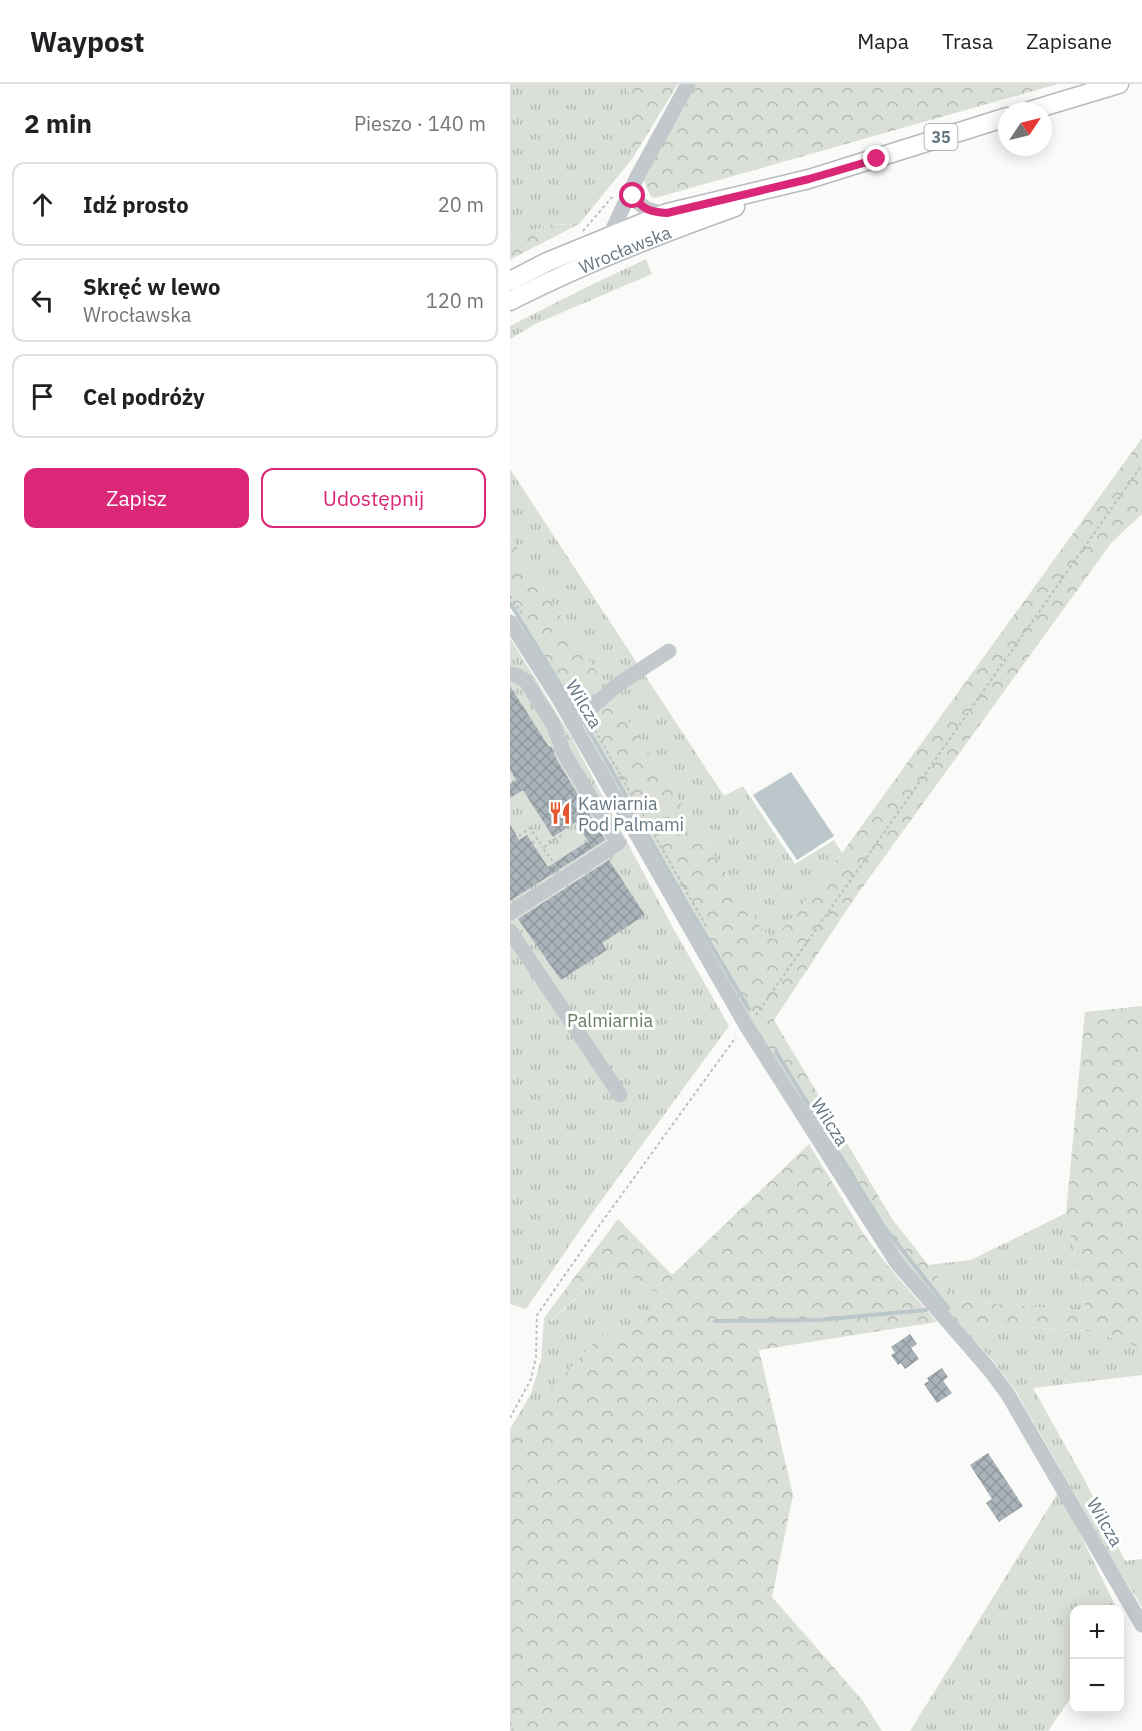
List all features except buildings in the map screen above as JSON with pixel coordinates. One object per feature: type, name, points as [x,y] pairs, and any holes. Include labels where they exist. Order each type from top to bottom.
[{"type":"main road","points":[[1052,104],[1119,84]]},
{"type":"main road","name":"Wrocławska","points":[[510,301],[557,278],[656,237],[809,179],[998,120]]},
{"type":"main road","name":"Wrocławska","points":[[510,281],[613,228],[809,179]]},
{"type":"street","points":[[557,278],[604,246],[613,228],[625,188],[688,84]]},
{"type":"street","points":[[625,188],[645,209],[651,212],[667,213]]},
{"type":"street","name":"Wilcza","points":[[510,622],[897,1263],[989,1369],[1006,1393],[1142,1625]]},
{"type":"street","points":[[572,722],[581,717],[617,685],[669,651]]},
{"type":"street","points":[[510,674],[526,681],[554,724],[564,753],[618,843],[510,913]]},
{"type":"street","points":[[510,931],[620,1095]]},
{"type":"path","points":[[583,231],[625,188]]},
{"type":"path","points":[[510,1418],[531,1379],[536,1357],[537,1315],[731,1042],[751,1021],[1142,465]]},
{"type":"path","points":[[519,836],[530,828],[556,866]]},
{"type":"path","points":[[543,848],[563,834]]},
{"type":"path","points":[[532,843],[538,839]]},
{"type":"path","points":[[510,1722],[513,1731]]},
{"type":"green space","points":[[510,84],[629,84],[632,159],[579,224],[550,225],[510,236]]},
{"type":"green space","points":[[629,84],[678,84],[632,159],[631,150]]},
{"type":"green space","points":[[694,84],[1058,84],[655,198],[651,197],[643,179]]},
{"type":"green space","points":[[579,224],[510,260],[510,236],[550,225]]},
{"type":"green space","points":[[646,259],[652,274],[535,324],[510,339],[510,326]]},
{"type":"green space","points":[[1142,438],[1142,514],[1112,542],[854,899],[774,1020],[892,1219],[957,1301],[1086,1311],[1066,1213],[1085,1012],[1142,1006],[1142,1348],[1091,1331],[959,1323],[903,1260],[761,1037],[591,739],[510,607],[510,536],[760,927],[774,940],[842,853]]},
{"type":"green space","points":[[510,469],[724,796],[743,786],[795,864],[834,840],[842,853],[774,941],[760,927],[510,536]]},
{"type":"green space","name":"Palmiarnia","points":[[510,638],[569,733],[673,928],[729,1026],[587,1220],[526,1309],[510,1304]]},
{"type":"green space","points":[[809,1144],[865,1236],[937,1322],[759,1350],[793,1495],[772,1597],[863,1701],[882,1731],[510,1731],[510,1432],[602,1334],[627,1335],[666,1298],[611,1265],[551,1321],[544,1318],[618,1219],[672,1275]]},
{"type":"green space","points":[[1066,1213],[1086,1311],[957,1301],[928,1265],[971,1260]]},
{"type":"green space","points":[[611,1265],[666,1298],[627,1335],[602,1335],[510,1432],[531,1394],[541,1360],[544,1318],[552,1321]]},
{"type":"green space","points":[[959,1323],[1091,1331],[1142,1348],[1142,1375],[1033,1388],[1084,1479],[1125,1561],[1142,1559],[1142,1607],[1015,1390],[994,1362]]},
{"type":"green space","points":[[1059,1491],[1115,1605],[1070,1605],[1070,1699],[1048,1731],[910,1731]]},
{"type":"shaded area","points":[[791,772],[834,836],[797,860],[753,795]]},
{"type":"waterway","points":[[510,603],[575,709]]},
{"type":"waterway","points":[[586,725],[749,1009]]},
{"type":"waterway","points":[[776,1052],[884,1227],[948,1308]]},
{"type":"waterway","points":[[715,1321],[818,1320],[926,1310]]},
{"type":"place","name":"Kawiarnia Pod Palmami","points":[[560,813]]},
{"type":"route","points":[[633,196],[645,209],[651,212],[667,213],[809,179],[877,159]]}]
